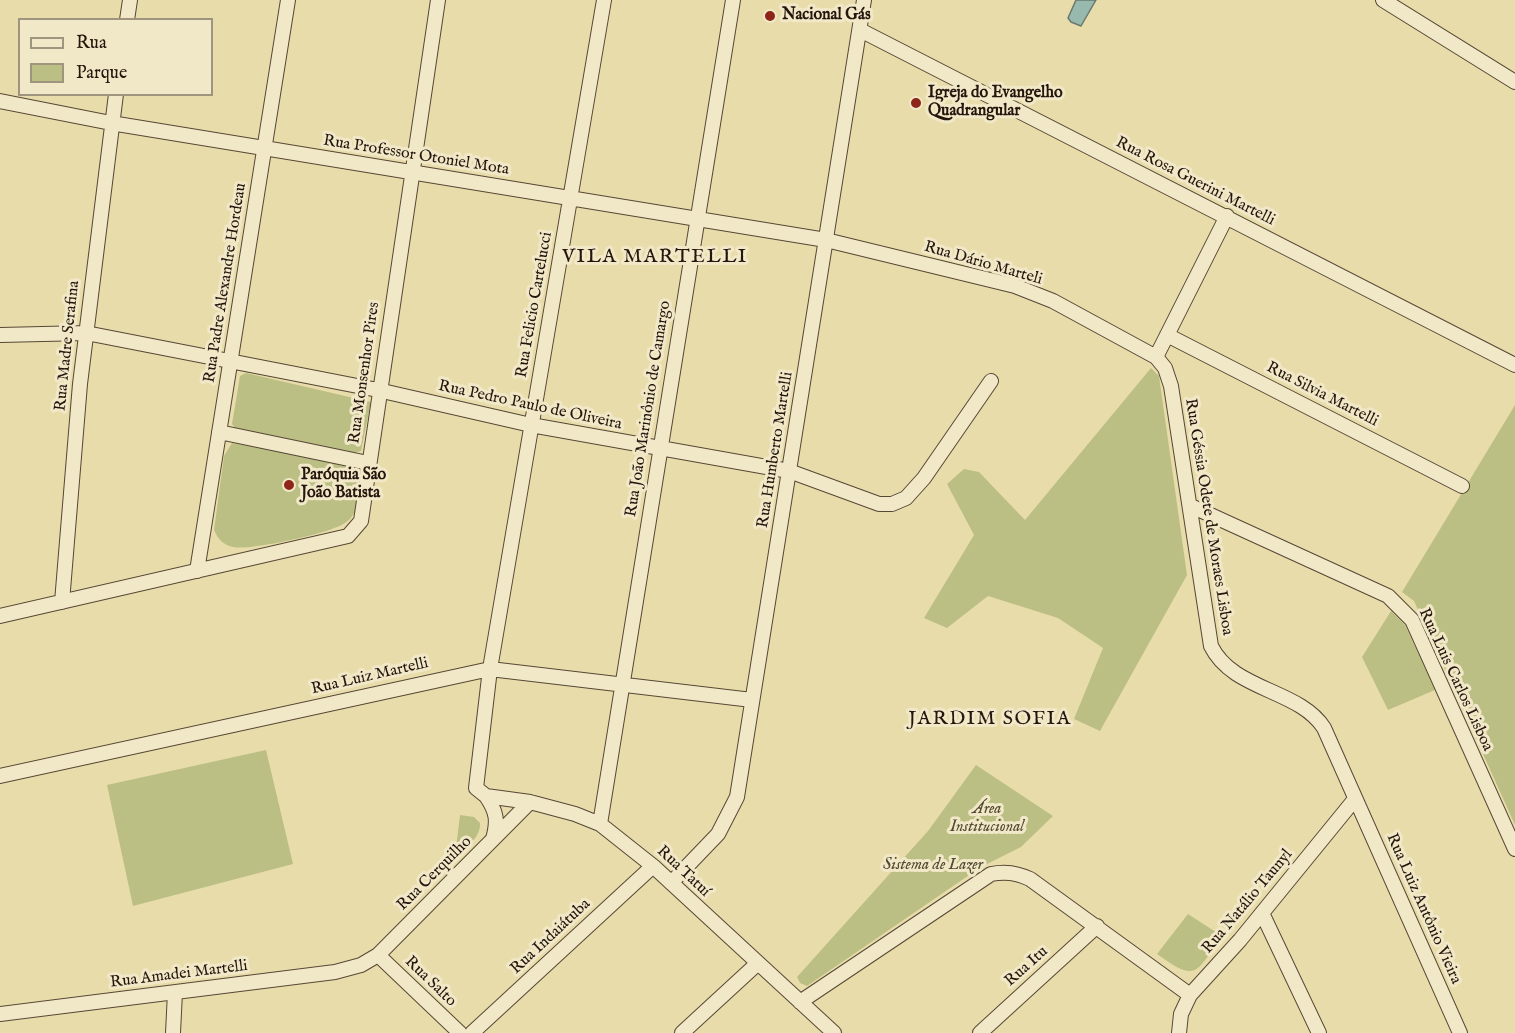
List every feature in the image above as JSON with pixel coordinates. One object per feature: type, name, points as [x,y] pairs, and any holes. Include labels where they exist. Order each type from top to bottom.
[{"type":"street","points":[[127,18],[130,0]]},
{"type":"street","name":"Rua Padre Alexandre Hordeau","points":[[197,571],[288,0]]},
{"type":"street","name":"Rua Monsenhor Pires","points":[[0,616],[348,536],[361,521],[378,390],[438,0]]},
{"type":"street","name":"Rua Felicio Cartelucci","points":[[483,795],[475,782],[490,669],[604,0]]},
{"type":"street","name":"Rua João Marinônio de Camargo","points":[[600,824],[733,0]]},
{"type":"street","points":[[1383,0],[1515,82]]},
{"type":"street","name":"Rua Humberto Martelli","points":[[671,883],[718,834],[737,796],[860,30],[859,1]]},
{"type":"street","name":"Rua Rosa Guerini Martelli","points":[[860,30],[1515,365]]},
{"type":"street","name":"Rua Madre Serafina","points":[[62,602],[86,333],[116,96]]},
{"type":"street","name":"Rua Professor Otoniel Mota","points":[[0,101],[111,123],[826,240]]},
{"type":"street","points":[[1156,357],[1227,216]]},
{"type":"street","name":"Rua Dário Marteli","points":[[826,240],[1014,286],[1053,301],[1156,357]]},
{"type":"street","name":"Rua Pedro Paulo de Oliveira","points":[[0,336],[86,333],[230,360],[378,390],[531,425],[789,471],[879,504],[892,504],[906,498],[924,478],[991,381]]},
{"type":"street","name":"Rua Silvia Martelli","points":[[1167,335],[1462,486]]},
{"type":"street","name":"Rua Géssia Odete de Moraes Lisboa","points":[[1156,357],[1165,368],[1171,386],[1211,646],[1218,660],[1230,670],[1319,720],[1355,799]]},
{"type":"street","points":[[219,432],[368,464]]},
{"type":"street","name":"Rua Luis Carlos Lisboa","points":[[1191,506],[1388,597],[1401,606],[1412,620],[1515,849]]},
{"type":"street","name":"Rua Luiz Martelli","points":[[0,776],[490,669],[752,700]]},
{"type":"street","points":[[483,795],[497,814],[498,822],[492,840]]},
{"type":"street","name":"Rua Tatuí","points":[[483,795],[530,802],[575,814],[600,824],[653,866],[834,1033]]},
{"type":"street","name":"Rua Natálio Taunyl","points":[[1179,1033],[1181,1014],[1191,994],[1262,913],[1355,799]]},
{"type":"street","name":"Rua Luiz Antônio Vieira","points":[[1355,799],[1460,1033]]},
{"type":"street","name":"Rua Cerquilho","points":[[361,965],[378,955],[530,802]]},
{"type":"street","name":"Rua Indaiátuba","points":[[472,1033],[653,866]]},
{"type":"street","points":[[800,1002],[991,874],[1017,873],[1030,879],[1191,994]]},
{"type":"street","points":[[1262,913],[1319,1033]]},
{"type":"street","name":"Rua Itu","points":[[980,1033],[1097,926]]},
{"type":"street","name":"Rua Salto","points":[[378,955],[460,1033]]},
{"type":"street","points":[[682,1033],[758,963]]},
{"type":"street","name":"Rua Amadei Martelli","points":[[0,1014],[335,972],[361,965]]},
{"type":"street","points":[[173,1033],[175,992]]},
{"type":"green space","points":[[1151,368],[1159,376],[1187,575],[1100,731],[1074,719],[1103,648],[1058,618],[988,596],[947,628],[924,618],[974,535],[947,484],[964,469],[979,472],[1025,520]]},
{"type":"green space","points":[[246,373],[371,402],[361,451],[354,453],[236,429],[232,424],[240,376]]},
{"type":"green space","points":[[1515,405],[1515,825],[1414,601],[1402,592]]},
{"type":"green space","points":[[232,443],[339,461],[350,465],[359,475],[361,482],[360,498],[355,513],[337,527],[308,536],[242,548],[226,545],[214,530],[224,456]]},
{"type":"green space","points":[[1391,611],[1405,625],[1435,690],[1388,710],[1362,657]]},
{"type":"green space","points":[[266,750],[293,864],[133,906],[107,785]]},
{"type":"green space","points":[[976,765],[1053,816],[1021,847],[981,867],[807,986],[800,983],[797,977],[928,831]]},
{"type":"green space","points":[[460,815],[474,817],[480,823],[480,828],[472,842],[455,856]]},
{"type":"green space","points":[[1188,914],[1222,936],[1201,965],[1189,971],[1181,969],[1157,954]]},
{"type":"water","points":[[1076,0],[1096,0],[1081,26],[1071,22],[1068,18]]},
{"type":"place","name":"Nacional Gás","points":[[770,16]]},
{"type":"place","name":"Igreja do Evangelho Quadrangular","points":[[916,103]]},
{"type":"place","name":"Paróquia São João Batista","points":[[289,485]]},
{"type":"district","name":"VILA MARTELLI","points":[[655,258]]},
{"type":"district","name":"JARDIM SOFIA","points":[[990,720]]},
{"type":"park label","name":"Área Institucional","points":[[987,819]]},
{"type":"park label","name":"Sistema de Lazer","points":[[933,866]]}]
